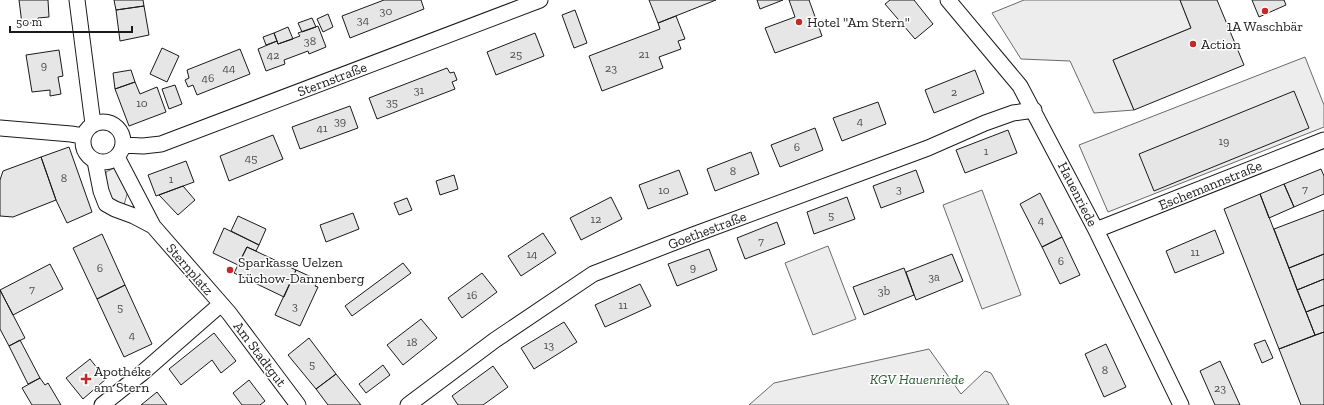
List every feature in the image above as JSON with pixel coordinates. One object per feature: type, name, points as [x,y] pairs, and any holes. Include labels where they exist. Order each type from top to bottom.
[{"type":"street","points":[[77,0],[93,124]]},
{"type":"street","name":"Sternstraße","points":[[120,151],[161,144],[540,0]]},
{"type":"street","name":"Hauenriede","points":[[948,0],[1016,80],[1034,110],[1096,230],[1181,405]]},
{"type":"street","name":"Goethestraße","points":[[408,405],[495,340],[593,274],[693,235],[928,148],[985,123],[1012,113],[1034,110]]},
{"type":"street","points":[[0,128],[83,136],[93,124],[99,122],[112,124],[121,132],[120,151],[153,226]]},
{"type":"street","name":"Sternplatz","points":[[83,136],[83,148],[90,158],[95,161],[101,191],[106,204],[153,226],[221,304],[141,374],[102,405]]},
{"type":"street","name":"Eschemannstraße","points":[[1096,230],[1324,140]]},
{"type":"street","points":[[95,161],[106,162],[120,151]]},
{"type":"street","name":"Am Stadtgut","points":[[221,304],[298,405]]},
{"type":"shaded area","points":[[1024,0],[1180,0],[1191,28],[1113,60],[1134,110],[1094,113],[1070,61],[1021,59],[992,13]]},
{"type":"shaded area","points":[[1305,57],[1324,105],[1324,127],[1108,212],[1079,145]]},
{"type":"shaded area","points":[[116,167],[128,191],[124,205],[105,196],[106,172]]},
{"type":"shaded area","points":[[982,190],[1021,295],[982,309],[943,205]]},
{"type":"shaded area","points":[[828,246],[856,319],[813,335],[785,263]]},
{"type":"shaded area","name":"KGV Hauenriede","points":[[929,349],[961,394],[985,371],[991,373],[1009,405],[749,405],[774,383]]},
{"type":"building","points":[[19,0],[48,0],[49,17],[38,18],[39,22],[22,24]]},
{"type":"building","points":[[114,0],[143,0],[144,6],[116,10]]},
{"type":"building","points":[[384,0],[421,0],[424,9],[350,38],[342,16]]},
{"type":"building","points":[[649,0],[716,0],[658,23]]},
{"type":"building","points":[[757,0],[783,0],[760,9]]},
{"type":"building","name":"Hotel \"Am Stern\"","points":[[789,0],[809,0],[822,36],[775,53],[765,28],[795,17]]},
{"type":"building","points":[[890,0],[914,0],[933,24],[915,39],[885,4]]},
{"type":"building","name":"Action","points":[[1180,0],[1217,0],[1244,65],[1134,110],[1113,60],[1191,28]]},
{"type":"building","name":"1A Waschbär","points":[[1252,0],[1284,0],[1286,5],[1259,17]]},
{"type":"building","points":[[144,6],[149,35],[120,41],[116,10]]},
{"type":"building","points":[[575,10],[587,43],[574,48],[562,15]]},
{"type":"building","points":[[328,14],[333,27],[323,32],[317,19]]},
{"type":"building","points":[[676,16],[685,39],[678,41],[681,49],[659,57],[663,68],[602,91],[589,56],[660,29],[658,23]]},
{"type":"building","points":[[312,18],[316,27],[302,32],[298,23]]},
{"type":"building","points":[[318,26],[326,47],[309,54],[308,51],[284,60],[285,64],[266,71],[258,49],[277,41],[278,44],[300,36],[298,33]]},
{"type":"building","points":[[288,27],[293,39],[278,44],[274,33]]},
{"type":"building","points":[[274,33],[277,41],[266,45],[263,37]]},
{"type":"building","points":[[535,33],[544,56],[496,75],[487,52]]},
{"type":"building","points":[[162,48],[179,56],[167,82],[150,74]]},
{"type":"building","points":[[240,49],[250,74],[197,95],[193,85],[188,87],[185,80],[189,78],[187,70]]},
{"type":"building","points":[[59,50],[63,76],[58,77],[61,94],[50,96],[50,90],[32,92],[26,55]]},
{"type":"building","points":[[447,68],[450,73],[454,72],[457,80],[452,82],[455,89],[377,119],[369,98]]},
{"type":"building","points":[[131,70],[135,82],[115,89],[113,73]]},
{"type":"building","points":[[975,70],[984,93],[934,113],[925,90]]},
{"type":"building","points":[[135,82],[140,94],[157,87],[166,112],[129,126],[115,89]]},
{"type":"building","points":[[175,85],[182,104],[169,109],[162,89]]},
{"type":"building","points":[[1294,91],[1309,128],[1154,191],[1139,154]]},
{"type":"building","points":[[878,102],[886,124],[842,141],[833,118]]},
{"type":"building","points":[[350,106],[358,128],[300,149],[292,127]]},
{"type":"building","points":[[815,128],[823,150],[780,167],[771,145]]},
{"type":"building","points":[[1008,130],[1017,153],[965,173],[956,150]]},
{"type":"building","points":[[273,135],[283,159],[229,181],[220,156]]},
{"type":"building","points":[[69,147],[92,212],[67,223],[56,200],[41,157]]},
{"type":"building","points":[[751,152],[759,174],[715,191],[707,169]]},
{"type":"building","points":[[41,157],[56,200],[13,217],[0,216],[0,180],[3,171]]},
{"type":"building","points":[[186,161],[194,182],[156,196],[148,175]]},
{"type":"building","points":[[1321,169],[1324,176],[1324,194],[1294,207],[1284,184]]},
{"type":"building","points":[[679,170],[688,194],[648,209],[639,185]]},
{"type":"building","points":[[916,170],[924,192],[881,208],[873,186]]},
{"type":"building","points":[[454,175],[458,189],[440,195],[436,181]]},
{"type":"building","points":[[1284,184],[1294,207],[1269,218],[1260,194]]},
{"type":"building","points":[[183,186],[195,200],[178,215],[159,195]]},
{"type":"building","points":[[1040,193],[1062,237],[1042,247],[1020,204]]},
{"type":"building","points":[[1260,194],[1315,335],[1279,349],[1224,209]]},
{"type":"building","points":[[611,197],[622,219],[581,240],[570,218]]},
{"type":"building","points":[[847,197],[855,219],[814,234],[807,212]]},
{"type":"building","points":[[407,198],[412,210],[399,215],[394,203]]},
{"type":"building","points":[[1324,210],[1324,254],[1289,268],[1274,229]]},
{"type":"building","points":[[353,213],[359,229],[326,242],[320,225]]},
{"type":"building","points":[[238,216],[266,229],[259,245],[231,231]]},
{"type":"building","points":[[777,222],[785,244],[745,259],[737,238]]},
{"type":"building","points":[[224,228],[259,245],[256,251],[247,247],[238,265],[213,253]]},
{"type":"building","points":[[1215,230],[1224,253],[1175,273],[1166,251]]},
{"type":"building","points":[[543,233],[556,253],[521,276],[508,256]]},
{"type":"building","points":[[102,234],[125,285],[97,299],[73,248]]},
{"type":"building","points":[[1062,237],[1080,275],[1060,284],[1042,247]]},
{"type":"building","points":[[247,247],[296,270],[284,297],[234,273]]},
{"type":"building","points":[[709,249],[717,270],[677,286],[668,264]]},
{"type":"building","points":[[952,254],[963,281],[916,300],[906,272]]},
{"type":"building","points":[[1324,254],[1324,279],[1297,290],[1289,268]]},
{"type":"building","points":[[403,263],[411,273],[352,316],[345,306]]},
{"type":"building","points":[[50,264],[63,289],[13,315],[0,290]]},
{"type":"building","points":[[904,268],[914,295],[864,315],[853,287]]},
{"type":"building","points":[[296,270],[318,280],[315,286],[318,287],[300,326],[275,315]]},
{"type":"building","points":[[482,273],[497,292],[462,318],[448,298]]},
{"type":"building","points":[[1324,279],[1324,305],[1306,312],[1297,290]]},
{"type":"building","points":[[640,284],[651,306],[605,327],[595,305]]},
{"type":"building","points":[[125,285],[152,344],[124,357],[97,299]]},
{"type":"building","points":[[0,290],[25,338],[9,346],[0,329]]},
{"type":"building","points":[[1324,305],[1324,332],[1315,335],[1306,312]]},
{"type":"building","points":[[421,319],[437,338],[403,365],[387,345]]},
{"type":"building","points":[[564,322],[577,342],[534,369],[521,348]]},
{"type":"building","points":[[1324,332],[1324,405],[1301,405],[1279,349]]},
{"type":"building","points":[[214,333],[236,361],[221,373],[212,360],[181,385],[169,369]]},
{"type":"building","points":[[309,338],[336,374],[316,389],[288,355]]},
{"type":"building","points":[[20,340],[40,378],[28,384],[9,346]]},
{"type":"building","points":[[1265,340],[1273,358],[1262,363],[1254,344]]},
{"type":"building","points":[[1106,344],[1126,387],[1104,397],[1085,354]]},
{"type":"building","name":"Apotheke am Stern","points":[[90,359],[106,379],[83,399],[66,378]]},
{"type":"building","points":[[1220,361],[1240,405],[1215,405],[1200,371]]},
{"type":"building","points":[[383,365],[390,375],[366,393],[359,384]]},
{"type":"building","points":[[493,366],[508,387],[483,405],[458,405],[452,396]]},
{"type":"building","points":[[336,374],[361,405],[328,405],[316,389]]},
{"type":"building","points":[[40,378],[45,385],[48,383],[61,405],[32,405],[22,388]]},
{"type":"building","points":[[249,380],[265,401],[260,405],[242,405],[233,393]]},
{"type":"building","points":[[157,392],[167,405],[141,405]]},
{"type":"place","name":"1A Waschbär","points":[[1265,11]]},
{"type":"place","name":"Hotel \"Am Stern\"","points":[[799,22]]},
{"type":"place","name":"Action","points":[[1193,44]]},
{"type":"place","name":"Sparkasse Uelzen Lüchow-Dannenberg","points":[[230,270]]},
{"type":"place","name":"Apotheke am Stern","points":[[86,379]]}]
